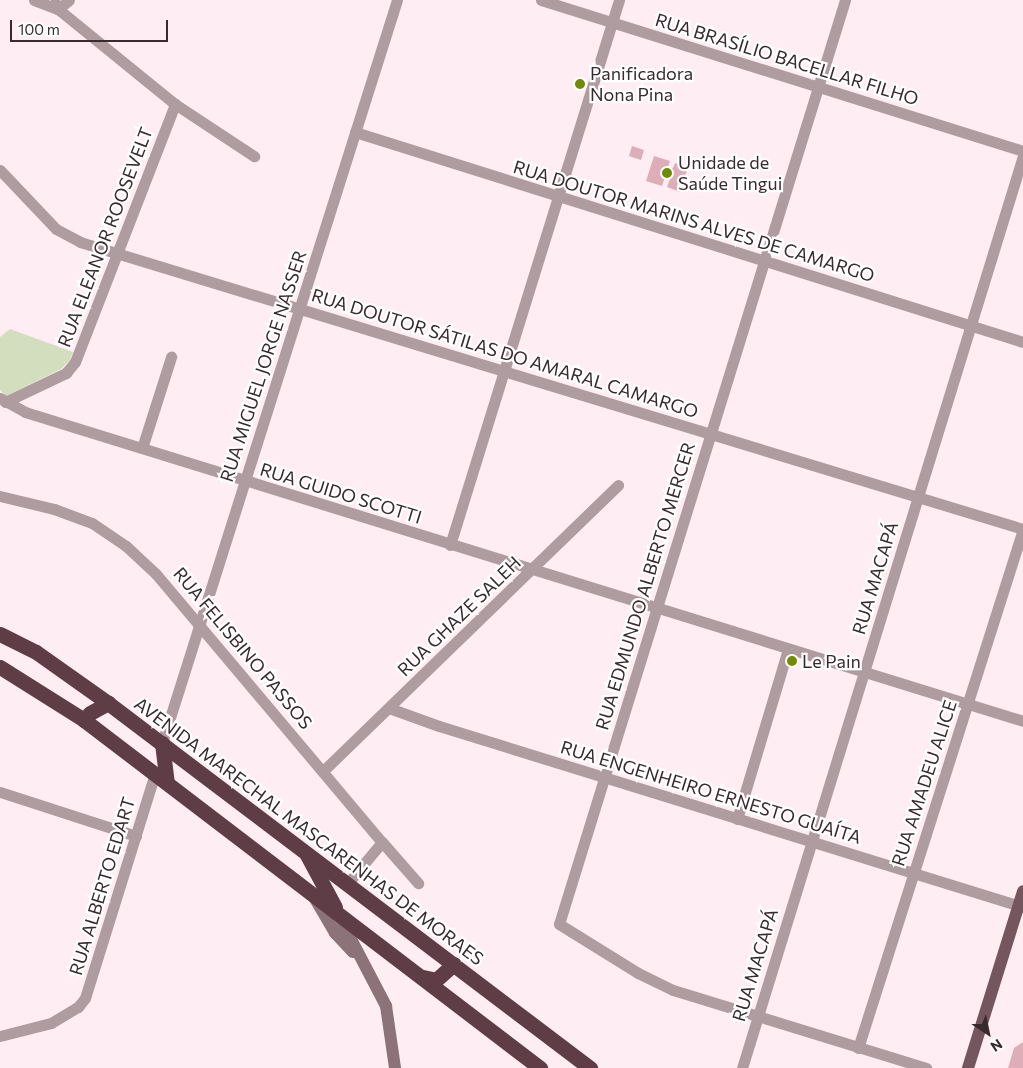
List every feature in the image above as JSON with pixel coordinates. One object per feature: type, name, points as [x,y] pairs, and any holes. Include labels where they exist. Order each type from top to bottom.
[{"type":"highway","name":"AVENIDA MARECHAL MASCARENHAS DE MORAES","points":[[0,634],[42,656],[108,703],[304,849],[590,1068]]},
{"type":"highway","points":[[0,667],[84,720],[312,892],[540,1068]]},
{"type":"highway","points":[[84,720],[90,712],[108,703]]},
{"type":"highway","points":[[161,778],[162,743]]},
{"type":"highway","points":[[304,849],[336,911]]},
{"type":"highway","points":[[422,976],[436,980],[454,964]]},
{"type":"main road","points":[[968,1068],[1021,906],[1023,891]]},
{"type":"main road","points":[[312,892],[335,933],[361,958]]},
{"type":"main road","points":[[336,911],[386,1006],[395,1068]]},
{"type":"street","points":[[34,0],[56,5],[175,104],[254,156]]},
{"type":"street","points":[[56,5],[69,0]]},
{"type":"street","name":"RUA MIGUEL JORGE NASSER","points":[[162,743],[397,0]]},
{"type":"street","name":"RUA BRASÍLIO BACELLAR FILHO","points":[[541,0],[1023,151]]},
{"type":"street","points":[[450,545],[619,0]]},
{"type":"street","name":"RUA EDMUNDO ALBERTO MERCER","points":[[757,1018],[655,982],[559,924],[845,0]]},
{"type":"street","name":"RUA ELEANOR ROOSEVELT","points":[[3,400],[71,369],[175,104]]},
{"type":"street","name":"RUA DOUTOR MARINS ALVES DE CAMARGO","points":[[355,132],[1023,342]]},
{"type":"street","name":"RUA MACAPÁ","points":[[742,1068],[1023,156]]},
{"type":"street","name":"RUA DOUTOR SÁTILAS DO AMARAL CAMARGO","points":[[0,170],[62,234],[117,254],[1023,529]]},
{"type":"street","points":[[142,448],[171,357]]},
{"type":"street","name":"RUA GUIDO SCOTTI","points":[[3,400],[25,412],[532,571],[1023,721]]},
{"type":"street","name":"RUA GHAZE SALEH","points":[[324,771],[532,571],[618,485]]},
{"type":"street","name":"RUA FELISBINO PASSOS","points":[[0,496],[75,516],[110,534],[141,558],[418,883]]},
{"type":"street","name":"RUA AMADEU ALICE","points":[[858,1048],[1023,529]]},
{"type":"street","points":[[737,818],[788,649]]},
{"type":"street","name":"RUA ENGENHEIRO ERNESTO GUAÍTA","points":[[389,708],[604,778],[1021,906]]},
{"type":"street","name":"RUA ALBERTO EDART","points":[[0,1036],[51,1023],[78,1007],[90,988],[136,836],[161,778]]},
{"type":"street","points":[[0,792],[136,836]]},
{"type":"street","points":[[348,883],[382,842]]},
{"type":"street","points":[[757,1018],[926,1068]]},
{"type":"street","points":[[390,1068],[393,1053]]},
{"type":"green space","points":[[10,329],[73,352],[70,360],[61,369],[6,396],[0,390],[0,337]]},
{"type":"building","name":"Unidade de Saúde Tingui","points":[[632,146],[644,150],[641,160],[629,156]]},
{"type":"building","name":"Unidade de Saúde Tingui","points":[[654,156],[670,161],[668,167],[673,168],[675,163],[688,167],[680,192],[667,187],[670,179],[665,177],[662,186],[646,181]]},
{"type":"building","points":[[1023,1042],[1023,1068],[1008,1068],[1014,1048]]},
{"type":"place","name":"Panificadora Nona Pina","points":[[580,84]]},
{"type":"place","name":"Unidade de Saúde Tingui","points":[[667,173]]},
{"type":"place","name":"Le Pain","points":[[792,661]]}]
